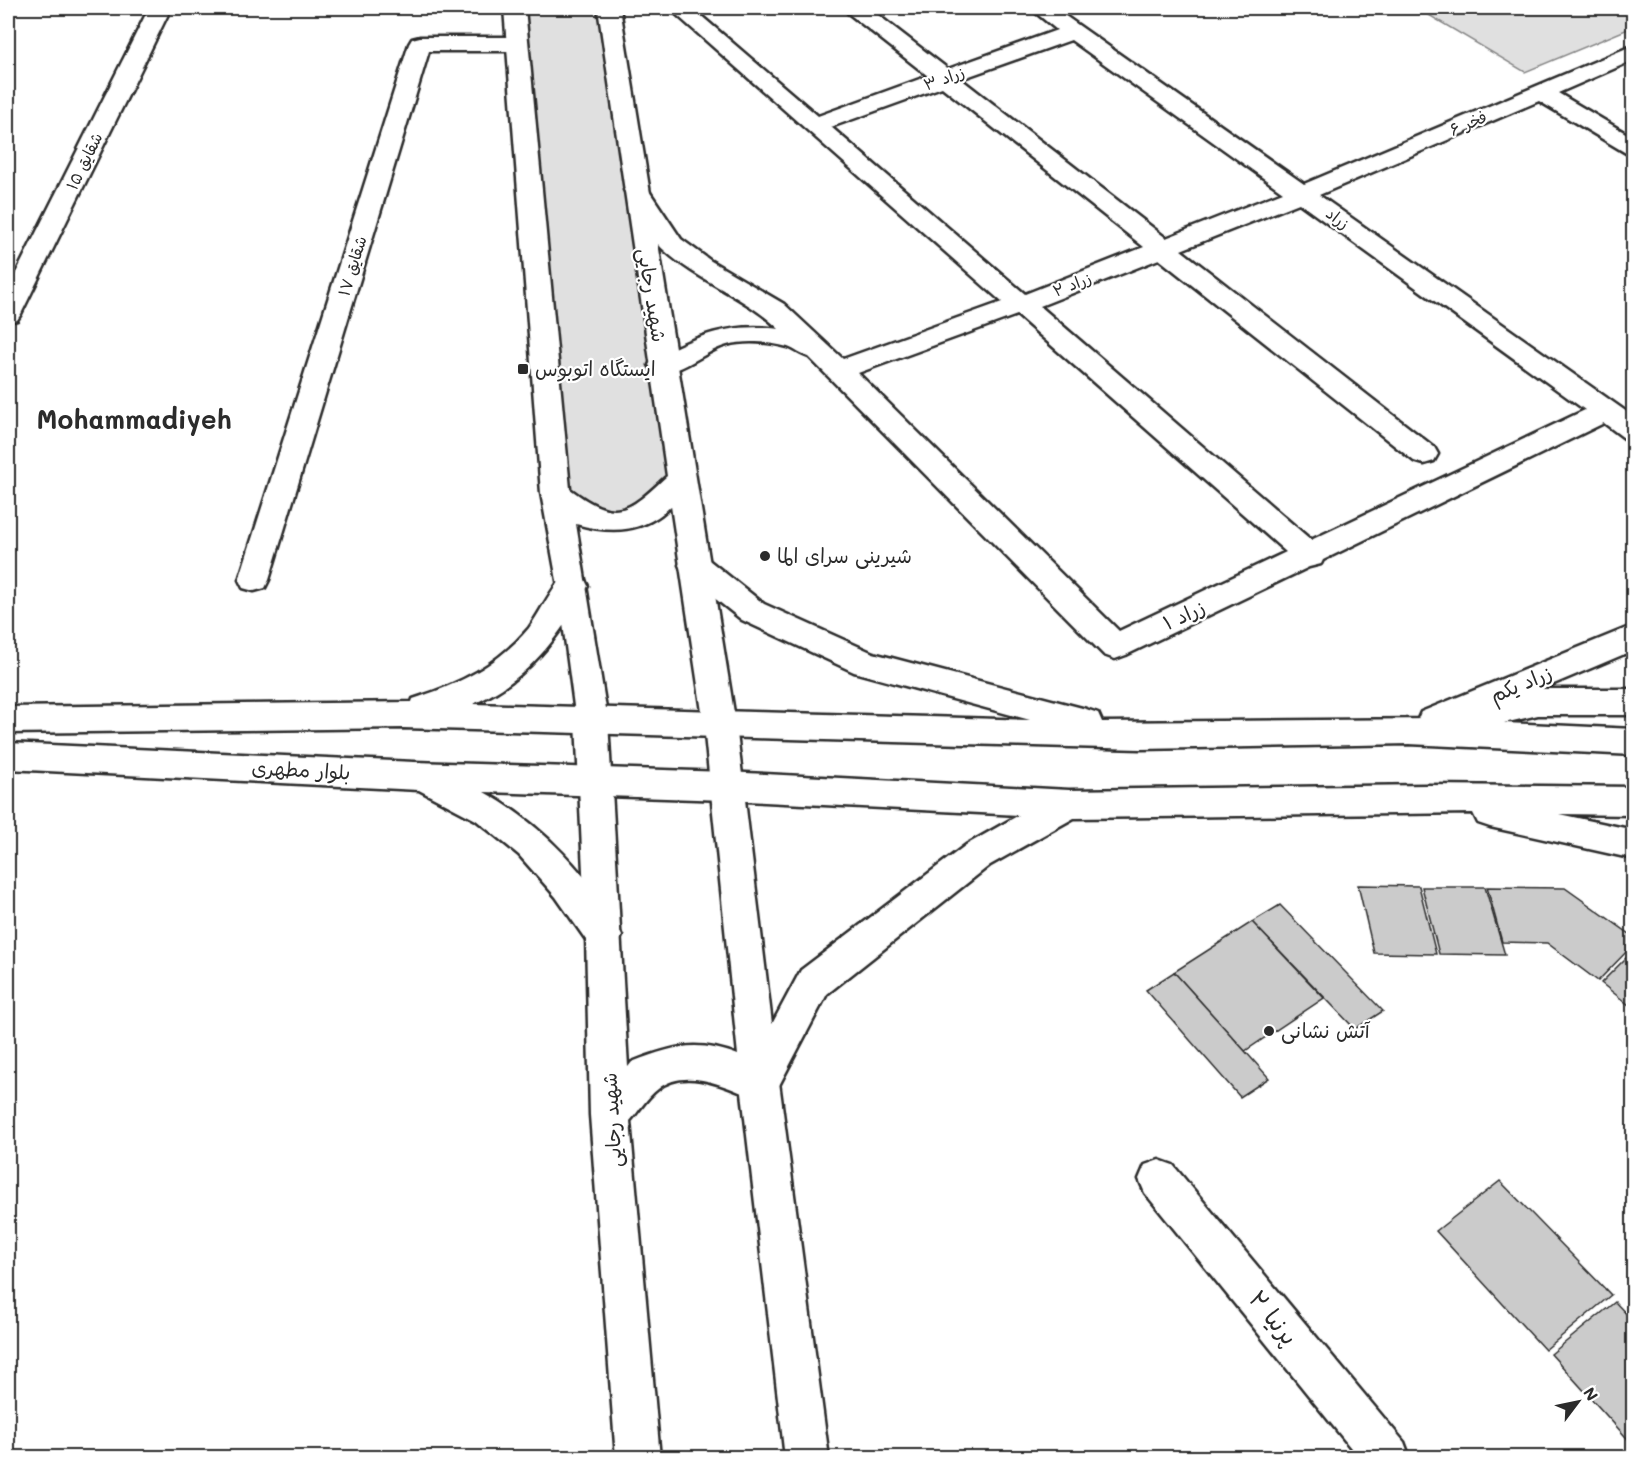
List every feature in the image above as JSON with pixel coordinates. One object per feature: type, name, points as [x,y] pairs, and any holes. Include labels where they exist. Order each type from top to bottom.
[{"type":"street","name":"شقایق ۱۵","points":[[11,300],[160,8]]},
{"type":"street","points":[[514,8],[556,493],[573,586],[592,721]]},
{"type":"street","name":"شهید رجایی","points":[[609,8],[680,480],[720,724],[726,786]]},
{"type":"street","points":[[680,8],[1310,556]]},
{"type":"street","points":[[856,8],[1424,454]]},
{"type":"street","name":"زراد","points":[[1041,8],[1634,430]]},
{"type":"street","name":"زراد ۳","points":[[814,125],[1074,31]]},
{"type":"street","name":"شقایق ۱۷","points":[[254,580],[420,44],[517,44]]},
{"type":"street","name":"فخر ۶","points":[[1303,193],[1634,52]]},
{"type":"street","points":[[1540,92],[1634,148]]},
{"type":"street","points":[[636,190],[672,244],[702,267],[776,310],[839,370]]},
{"type":"street","name":"زراد ۲","points":[[839,370],[1022,304],[1303,193]]},
{"type":"street","points":[[663,365],[701,344],[728,334],[763,334],[801,341],[839,370]]},
{"type":"street","name":"زراد ۱","points":[[839,370],[1115,647],[1310,556],[1606,411]]},
{"type":"street","points":[[556,493],[586,516],[619,521],[648,511],[680,480]]},
{"type":"street","points":[[694,565],[753,612],[865,663],[1140,736]]},
{"type":"street","points":[[403,715],[462,698],[512,668],[547,630],[573,586]]},
{"type":"street","name":"زراد یکم","points":[[1409,731],[1634,637]]},
{"type":"street","points":[[1409,731],[1538,702],[1634,702]]},
{"type":"street","points":[[8,720],[403,715],[1140,736],[1409,731],[1622,742]]},
{"type":"street","name":"شهید رجایی","points":[[592,721],[604,936],[610,1115],[632,1452]]},
{"type":"street","name":"بلوار مطهری","points":[[8,756],[414,776],[726,786],[1069,804],[1427,799]]},
{"type":"street","points":[[414,776],[454,791],[491,811],[525,836],[554,865],[604,936]]},
{"type":"street","points":[[726,786],[807,1458]]},
{"type":"street","points":[[1427,799],[1634,801]]},
{"type":"street","points":[[1427,799],[1634,845]]},
{"type":"street","points":[[760,1082],[814,982],[978,855],[1069,804]]},
{"type":"street","points":[[610,1115],[646,1074],[684,1062],[713,1063],[760,1082]]},
{"type":"street","name":"پرنیا ۲","points":[[1159,1179],[1388,1458]]},
{"type":"shaded area","points":[[514,8],[609,8],[680,480],[619,521],[556,493]]},
{"type":"shaded area","points":[[1417,8],[1633,8],[1633,27],[1525,72]]},
{"type":"building","points":[[1358,885],[1419,886],[1436,954],[1374,953]]},
{"type":"building","points":[[1422,887],[1485,887],[1505,955],[1439,954]]},
{"type":"building","points":[[1487,887],[1565,888],[1634,937],[1634,944],[1598,981],[1547,943],[1502,942]]},
{"type":"building","points":[[1280,905],[1383,1011],[1355,1029],[1252,922]]},
{"type":"building","points":[[1252,922],[1324,998],[1245,1051],[1174,972]]},
{"type":"building","points":[[1634,950],[1634,1009],[1601,983]]},
{"type":"building","points":[[1174,972],[1269,1078],[1240,1097],[1146,990]]},
{"type":"building","points":[[1500,1181],[1611,1295],[1545,1350],[1436,1231]]},
{"type":"building","points":[[1615,1302],[1634,1322],[1634,1446],[1551,1354]]},
{"type":"place","name":"ایستگاه اتوبوس","points":[[523,369]]},
{"type":"place","name":"شیرینی سرای الما","points":[[765,556]]},
{"type":"place","name":"آتش نشانی","points":[[1269,1031]]},
{"type":"district","name":"Mohammadiyeh","points":[[134,420]]}]
